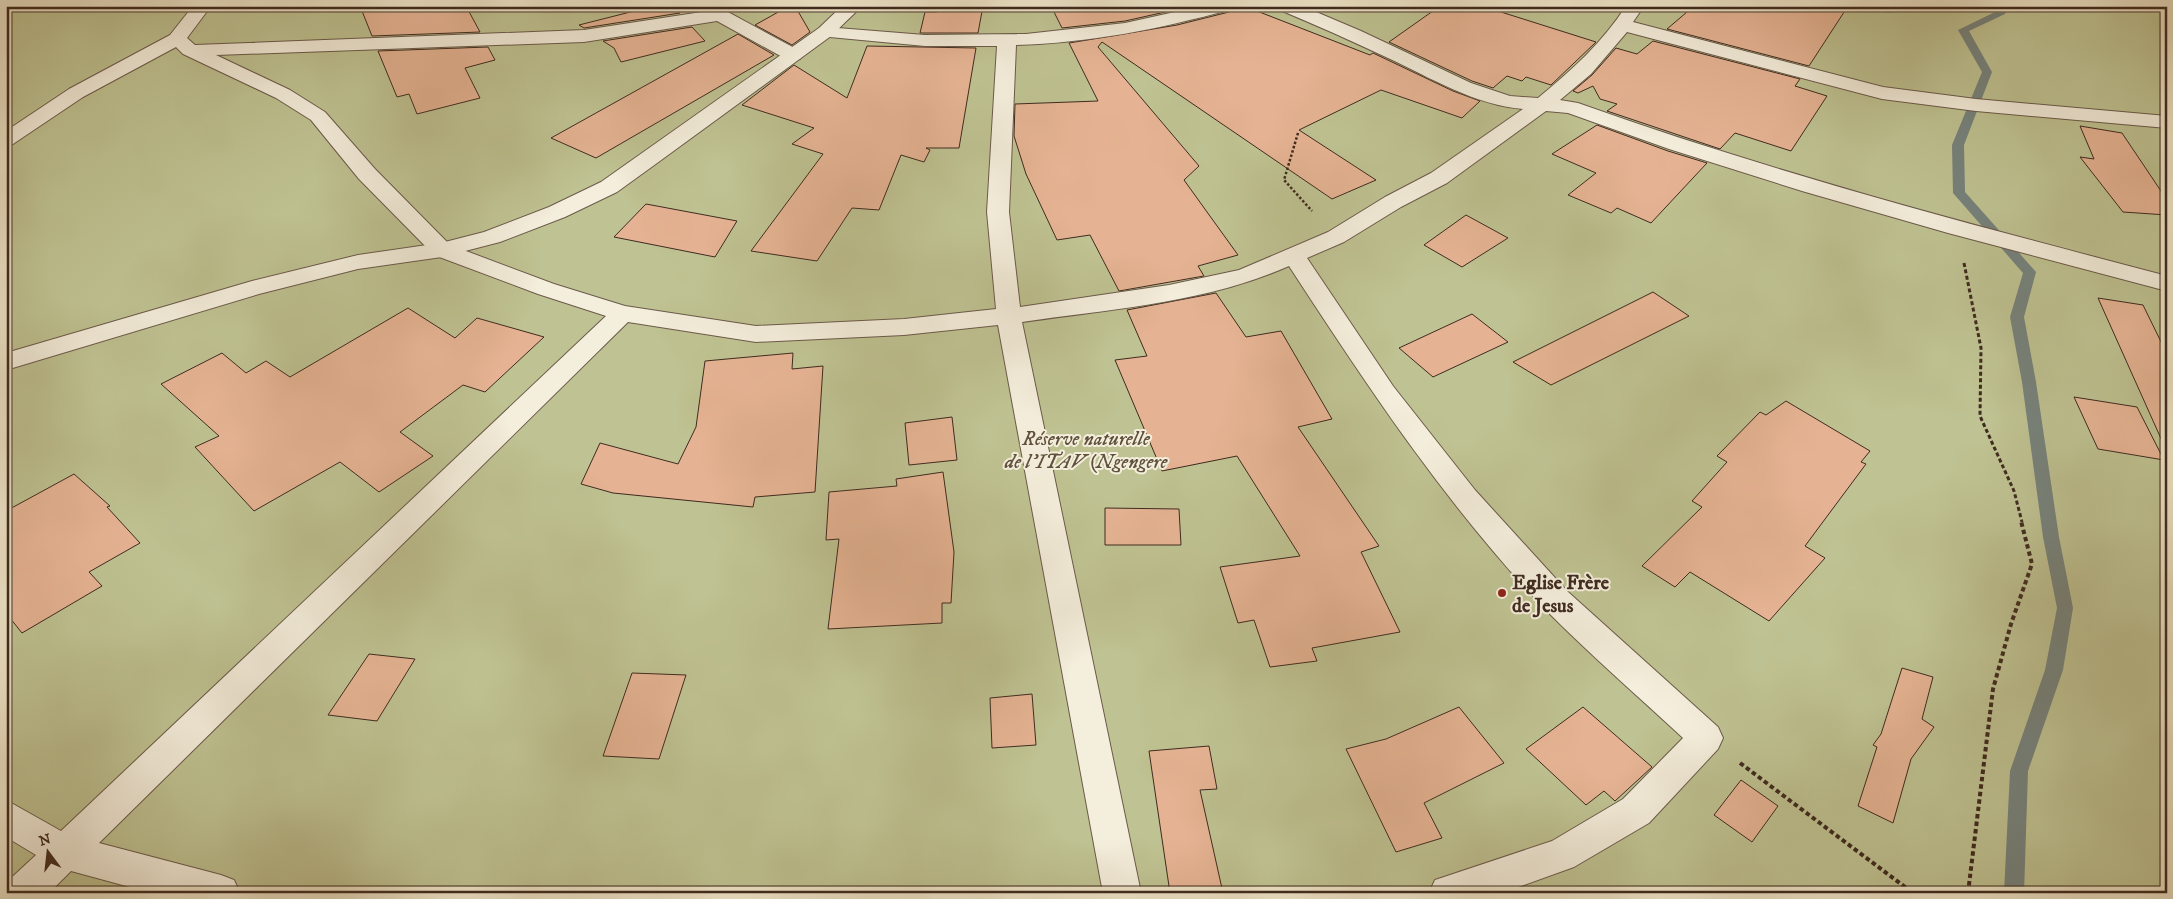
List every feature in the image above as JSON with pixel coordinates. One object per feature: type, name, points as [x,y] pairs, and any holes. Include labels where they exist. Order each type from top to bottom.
[{"type":"street","points":[[183,45],[202,6]]},
{"type":"street","points":[[6,362],[314,272],[358,262],[442,250],[492,236],[557,212],[609,187],[794,55],[825,32],[853,6]]},
{"type":"street","points":[[825,32],[931,42],[1007,41],[1114,32],[1169,22],[1224,6]]},
{"type":"street","points":[[1286,6],[1355,35],[1464,87],[1507,102],[1571,107],[1676,145],[1956,228],[2057,254],[2165,286]]},
{"type":"street","points":[[6,140],[76,93],[183,45],[383,45],[584,36],[717,11],[794,55]]},
{"type":"street","points":[[183,45],[283,94],[318,116],[367,174],[442,250],[546,289],[623,313],[756,334],[904,327],[1009,316],[1169,293],[1246,276],[1336,237],[1393,202],[1439,178],[1542,105],[1584,70],[1628,16],[1882,93],[1976,105],[2167,122]]},
{"type":"street","points":[[1007,41],[998,212],[1009,316],[1122,893]]},
{"type":"street","points":[[1293,255],[1384,392],[1465,498],[1556,600],[1706,738],[1636,811],[1561,855],[1448,893]]},
{"type":"street","points":[[22,893],[623,313]]},
{"type":"street","points":[[6,817],[64,852],[221,893]]},
{"type":"path","points":[[1298,133],[1284,180],[1336,237]]},
{"type":"path","points":[[1956,228],[1981,348],[1980,416],[2014,492],[2032,564],[2011,624],[1993,689],[1968,893]]},
{"type":"path","points":[[1706,738],[1913,893]]},
{"type":"green space","name":"Réserve naturelle de l'ITAV (Ngengere","points":[[6,6],[2167,6],[2167,893],[6,893]]},
{"type":"building","points":[[360,6],[466,6],[480,32],[372,36]]},
{"type":"building","points":[[654,6],[674,6],[680,13],[584,28],[579,25]]},
{"type":"building","points":[[789,6],[795,6],[810,32],[792,45],[755,25]]},
{"type":"building","points":[[939,6],[983,6],[978,33],[920,33],[925,12],[937,12]]},
{"type":"building","points":[[1051,6],[1192,6],[1125,21],[1062,28]]},
{"type":"building","points":[[1234,6],[1244,6],[1370,55],[1373,53],[1453,91],[1480,101],[1462,118],[1381,90],[1299,130],[1376,180],[1332,199],[1102,42],[1098,47],[1199,166],[1184,180],[1238,255],[1198,266],[1204,276],[1119,291],[1090,235],[1057,240],[1026,174],[1014,136],[1015,104],[1098,101],[1069,43],[1177,25],[1229,12]]},
{"type":"building","points":[[1440,6],[1482,6],[1596,42],[1551,85],[1526,77],[1522,81],[1507,76],[1493,88],[1472,81],[1389,42]]},
{"type":"building","points":[[1694,6],[1848,6],[1809,66],[1667,29]]},
{"type":"building","points":[[692,27],[705,41],[621,62],[614,48],[603,41]]},
{"type":"building","points":[[738,34],[774,55],[596,158],[551,138]]},
{"type":"building","points":[[1653,41],[1800,79],[1795,86],[1827,96],[1791,151],[1735,133],[1720,149],[1607,111],[1617,104],[1600,99],[1593,86],[1578,93],[1573,91],[1592,75],[1616,48],[1637,54]]},
{"type":"building","points":[[867,46],[976,48],[959,148],[926,148],[930,150],[924,162],[901,155],[879,210],[852,208],[817,261],[751,251],[823,154],[792,144],[814,128],[742,105],[794,65],[847,98]]},
{"type":"building","points":[[488,47],[495,60],[465,68],[480,98],[417,114],[409,94],[397,97],[378,51]]},
{"type":"building","points":[[1597,125],[1707,163],[1651,223],[1617,208],[1611,213],[1568,195],[1596,173],[1552,154]]},
{"type":"building","points":[[2080,126],[2122,133],[2167,200],[2167,215],[2123,212],[2080,157],[2094,159]]},
{"type":"building","points":[[646,204],[737,221],[715,257],[614,237]]},
{"type":"building","points":[[1466,215],[1508,238],[1462,267],[1424,245]]},
{"type":"building","points":[[1653,292],[1689,316],[1551,385],[1513,362]]},
{"type":"building","points":[[1216,293],[1246,337],[1281,331],[1332,419],[1298,427],[1379,546],[1361,552],[1400,632],[1312,648],[1317,661],[1270,667],[1254,620],[1238,623],[1220,567],[1300,556],[1237,456],[1162,471],[1115,360],[1147,356],[1127,310]]},
{"type":"building","points":[[2098,298],[2143,305],[2167,354],[2167,452]]},
{"type":"building","points":[[408,308],[455,338],[477,318],[544,337],[485,392],[463,385],[400,432],[433,456],[379,492],[340,462],[254,511],[195,447],[219,436],[161,384],[222,353],[246,373],[266,361],[290,377]]},
{"type":"building","points":[[1472,314],[1508,342],[1433,377],[1399,348]]},
{"type":"building","points":[[793,353],[792,369],[823,366],[815,492],[755,497],[753,507],[613,493],[581,484],[600,443],[678,464],[696,427],[705,361]]},
{"type":"building","points":[[2074,397],[2137,407],[2164,460],[2098,449]]},
{"type":"building","points":[[1786,401],[1870,451],[1861,462],[1866,464],[1805,546],[1825,558],[1769,621],[1690,572],[1675,587],[1642,566],[1702,507],[1692,501],[1727,462],[1717,456],[1760,412],[1766,415]]},
{"type":"building","points":[[952,417],[957,460],[909,465],[905,423]]},
{"type":"building","points":[[943,472],[954,552],[951,603],[942,603],[942,623],[828,629],[839,539],[826,540],[829,492],[897,486],[896,479]]},
{"type":"building","points":[[74,474],[110,506],[107,507],[140,543],[89,572],[102,586],[22,633],[6,613],[6,511]]},
{"type":"building","points":[[1105,508],[1179,509],[1181,545],[1105,545]]},
{"type":"building","points":[[369,654],[415,659],[377,721],[328,715]]},
{"type":"building","points":[[1902,668],[1933,677],[1922,719],[1934,727],[1911,759],[1893,823],[1858,806],[1877,747],[1873,745],[1881,734]]},
{"type":"building","points":[[632,673],[686,675],[659,759],[603,756]]},
{"type":"building","points":[[1032,694],[1036,745],[992,748],[990,698]]},
{"type":"building","points":[[1459,707],[1504,763],[1424,803],[1442,838],[1396,852],[1346,749],[1386,739]]},
{"type":"building","points":[[1583,707],[1652,767],[1615,801],[1604,791],[1586,805],[1526,749]]},
{"type":"building","points":[[1209,746],[1217,789],[1200,790],[1223,893],[1170,893],[1149,751]]},
{"type":"building","points":[[1741,780],[1778,806],[1752,842],[1714,815]]},
{"type":"waterway","points":[[2002,6],[2002,12],[1963,30],[1987,72],[1958,145],[1959,193],[2030,272],[2017,317],[2029,382],[2051,537],[2065,608],[2054,670],[2019,771],[2014,893]]},
{"type":"place","name":"Eglise Frère de Jesus","points":[[1502,593]]}]
